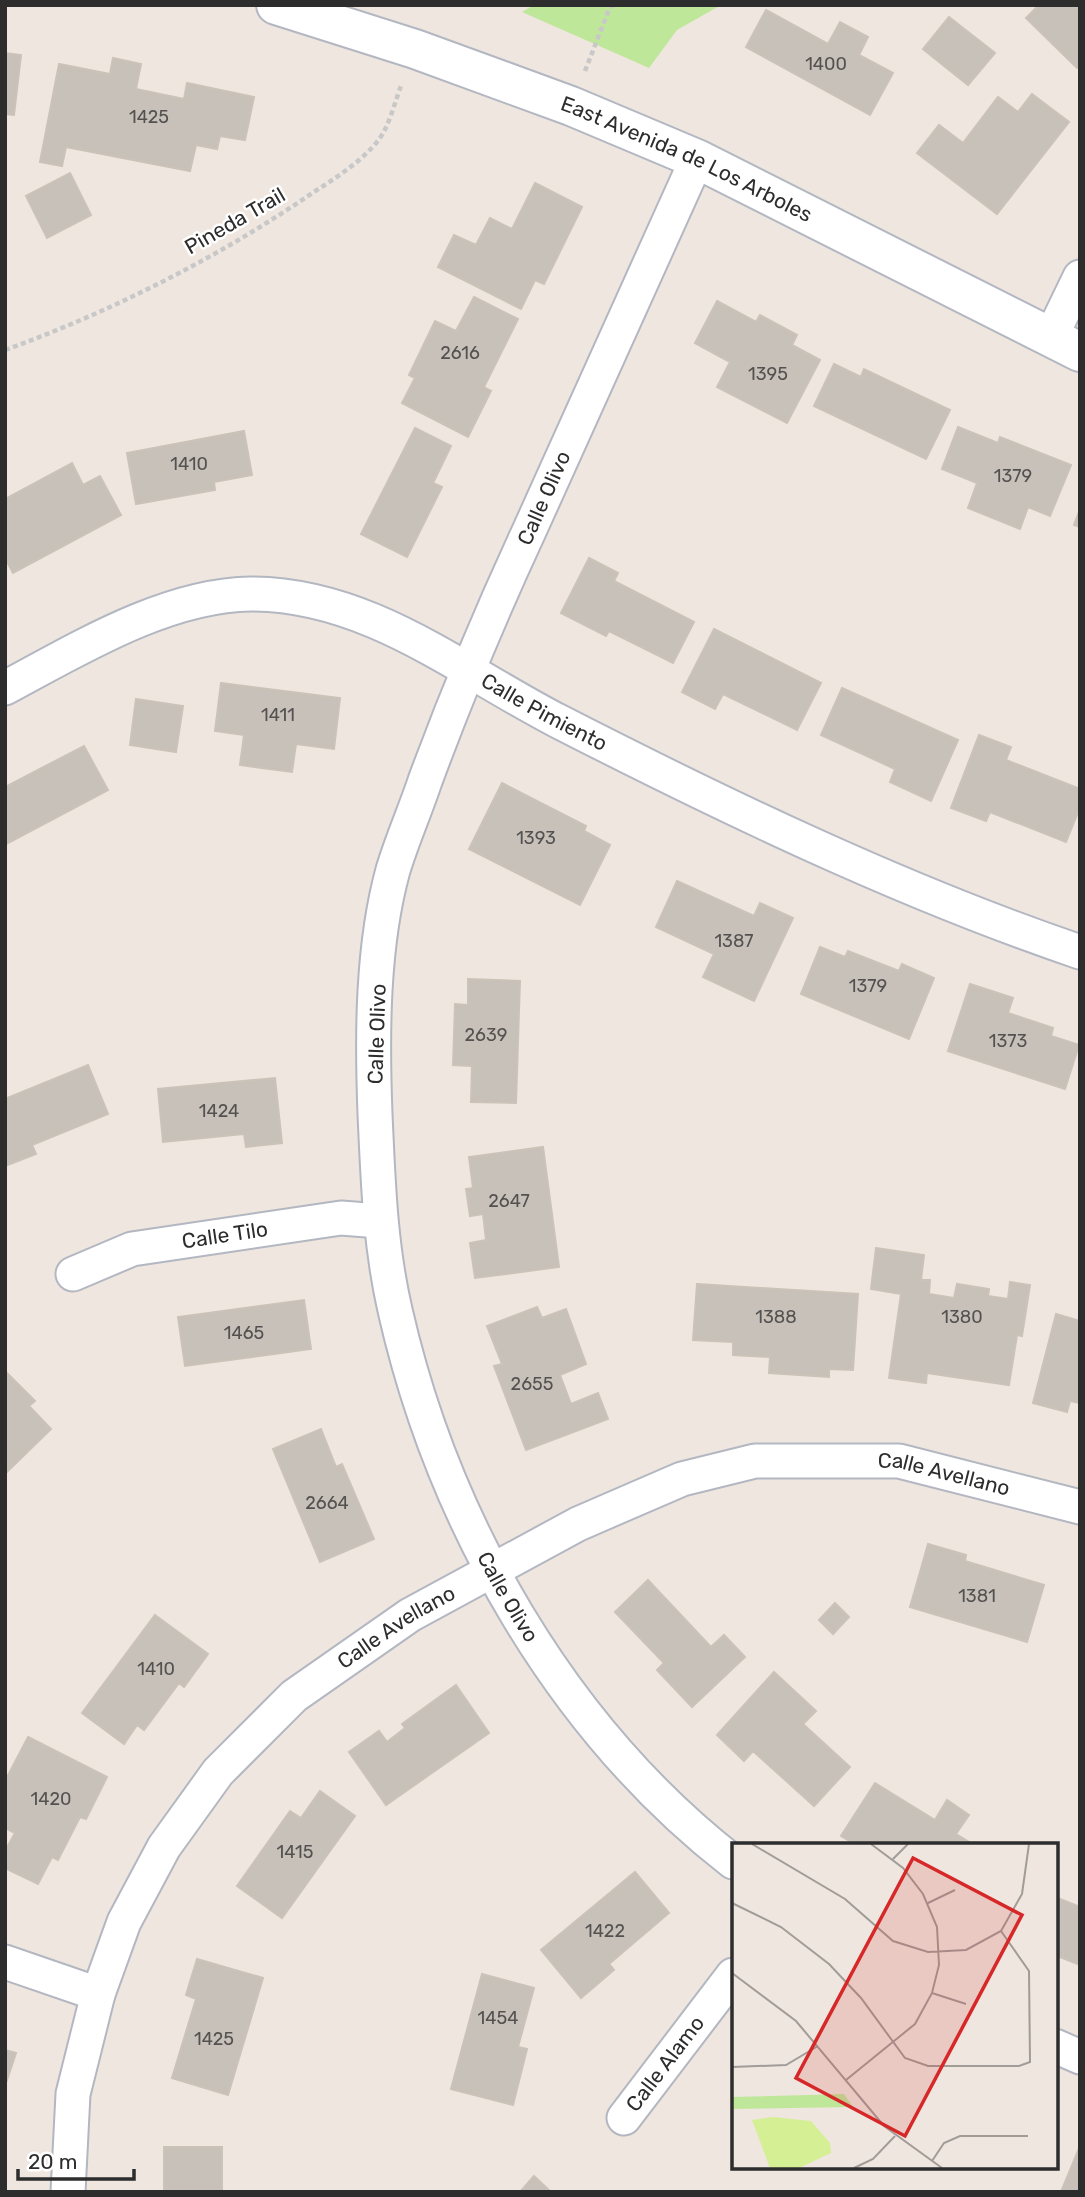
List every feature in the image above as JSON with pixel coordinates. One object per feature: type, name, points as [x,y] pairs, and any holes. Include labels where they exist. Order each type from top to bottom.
[{"type":"main road","name":"East Avenida de Los Arboles","points":[[276,5],[415,49],[571,106],[697,159],[1065,345]]},
{"type":"street","name":"Calle Olivo","points":[[697,159],[466,668],[394,869],[384,914],[372,1042],[380,1221],[394,1307],[417,1398],[442,1466],[493,1571],[543,1653],[616,1752],[704,1839],[732,1861]]},
{"type":"street","points":[[1065,345],[1080,277]]},
{"type":"street","name":"Calle Pimiento","points":[[5,688],[111,632],[191,603],[251,594],[324,603],[397,629],[555,720],[917,891],[1080,952]]},
{"type":"street","name":"Calle Tilo","points":[[73,1274],[132,1249],[341,1218],[380,1221]]},
{"type":"street","name":"Calle Avellano","points":[[68,2192],[73,2094],[98,1994],[124,1922],[164,1847],[218,1772],[294,1696],[410,1615],[578,1524],[682,1479],[755,1461],[899,1461],[1080,1507]]},
{"type":"street","points":[[5,1962],[98,1994]]},
{"type":"street","name":"Calle Alamo","points":[[624,2118],[732,1976]]},
{"type":"street","points":[[1057,2047],[1080,2057]]},
{"type":"path","points":[[571,106],[610,8],[614,5]]},
{"type":"path","name":"Pineda Trail","points":[[5,350],[47,335],[163,280],[265,225],[359,161],[379,140],[415,49]]},
{"type":"green space","points":[[534,5],[721,5],[677,30],[649,68],[522,12]]},
{"type":"building","points":[[1039,5],[1080,5],[1080,66],[1077,68],[1026,18]]},
{"type":"building","points":[[766,10],[828,44],[840,22],[868,37],[859,55],[893,73],[870,115],[746,47]]},
{"type":"building","points":[[949,17],[995,53],[968,85],[923,49]]},
{"type":"building","points":[[5,53],[21,55],[14,115],[5,114]]},
{"type":"building","points":[[113,58],[141,64],[136,89],[184,99],[187,83],[254,97],[245,140],[220,136],[217,149],[196,145],[190,171],[66,147],[62,166],[40,162],[59,64],[110,74]]},
{"type":"building","points":[[1032,94],[1069,122],[997,214],[917,153],[939,125],[963,143],[998,97],[1018,112]]},
{"type":"building","points":[[70,173],[91,215],[47,238],[26,196]]},
{"type":"building","points":[[535,183],[582,207],[544,284],[535,280],[521,309],[438,267],[454,235],[476,245],[490,218],[512,229]]},
{"type":"building","points":[[474,297],[518,319],[484,387],[491,391],[468,437],[402,403],[415,378],[409,375],[435,321],[456,331]]},
{"type":"building","points":[[717,301],[756,322],[760,315],[797,335],[792,345],[820,360],[787,423],[717,387],[730,362],[695,343]]},
{"type":"building","points":[[834,364],[861,377],[864,369],[950,410],[926,459],[814,406]]},
{"type":"building","points":[[958,427],[998,443],[1000,437],[1071,465],[1050,516],[1028,507],[1020,529],[968,508],[977,483],[942,469]]},
{"type":"building","points":[[415,428],[451,446],[433,483],[442,487],[407,557],[361,534]]},
{"type":"building","points":[[244,431],[252,475],[214,482],[215,490],[136,504],[127,453]]},
{"type":"building","points":[[72,463],[83,485],[100,476],[121,515],[13,573],[5,558],[5,499]]},
{"type":"building","points":[[1080,509],[1080,527],[1074,525]]},
{"type":"building","points":[[589,558],[618,573],[614,581],[694,622],[673,663],[609,631],[606,636],[561,613]]},
{"type":"building","points":[[714,629],[821,683],[797,730],[723,694],[715,709],[682,692]]},
{"type":"building","points":[[221,683],[340,698],[334,749],[296,744],[292,772],[240,765],[244,735],[215,731]]},
{"type":"building","points":[[842,688],[958,740],[931,801],[890,782],[895,769],[821,735]]},
{"type":"building","points":[[136,699],[183,706],[176,752],[130,745]]},
{"type":"building","points":[[979,735],[1011,747],[1006,760],[1080,789],[1080,807],[1066,842],[990,812],[986,821],[951,808]]},
{"type":"building","points":[[84,746],[108,790],[6,844],[5,787]]},
{"type":"building","points":[[502,783],[586,826],[584,831],[610,845],[580,905],[469,849]]},
{"type":"building","points":[[677,881],[754,916],[760,903],[793,918],[754,1001],[703,977],[714,954],[656,927]]},
{"type":"building","points":[[820,947],[845,957],[848,951],[899,971],[902,964],[934,978],[909,1039],[801,994]]},
{"type":"building","points":[[468,979],[520,981],[516,1103],[471,1102],[472,1066],[453,1065],[455,1004],[468,1005]]},
{"type":"building","points":[[970,984],[1013,998],[1008,1013],[1053,1028],[1051,1036],[1079,1045],[1065,1089],[948,1051]]},
{"type":"building","points":[[88,1065],[108,1114],[32,1145],[36,1154],[5,1166],[5,1099]]},
{"type":"building","points":[[275,1078],[282,1143],[246,1147],[244,1134],[163,1142],[158,1089]]},
{"type":"building","points":[[543,1147],[559,1267],[475,1278],[470,1243],[486,1240],[483,1214],[470,1216],[466,1189],[473,1188],[469,1157]]},
{"type":"building","points":[[876,1248],[924,1255],[921,1280],[930,1280],[929,1294],[954,1298],[957,1284],[989,1289],[988,1296],[1008,1299],[1010,1282],[1030,1285],[1022,1336],[1017,1335],[1009,1385],[927,1373],[926,1383],[889,1378],[901,1294],[871,1289]]},
{"type":"building","points":[[697,1284],[858,1294],[853,1370],[829,1369],[829,1377],[769,1373],[770,1357],[733,1355],[733,1342],[693,1340]]},
{"type":"building","points":[[304,1300],[311,1349],[185,1366],[178,1317]]},
{"type":"building","points":[[537,1307],[542,1318],[566,1309],[586,1364],[560,1375],[571,1404],[598,1393],[608,1419],[526,1450],[494,1366],[502,1364],[487,1326]]},
{"type":"building","points":[[1056,1314],[1080,1321],[1080,1403],[1070,1401],[1067,1412],[1033,1403]]},
{"type":"building","points":[[5,1371],[35,1401],[29,1406],[51,1429],[7,1472]]},
{"type":"building","points":[[321,1429],[336,1467],[342,1464],[374,1539],[320,1562],[273,1449]]},
{"type":"building","points":[[928,1544],[966,1555],[965,1561],[1044,1585],[1027,1642],[910,1607]]},
{"type":"building","points":[[648,1580],[711,1647],[724,1635],[745,1657],[692,1707],[657,1670],[664,1663],[615,1612]]},
{"type":"building","points":[[835,1603],[849,1617],[833,1634],[819,1620]]},
{"type":"building","points":[[155,1615],[208,1654],[184,1687],[179,1683],[144,1730],[137,1725],[124,1744],[82,1713]]},
{"type":"building","points":[[774,1672],[816,1711],[803,1724],[850,1767],[814,1806],[753,1751],[744,1761],[717,1735]]},
{"type":"building","points":[[456,1685],[489,1733],[386,1805],[349,1752],[379,1731],[387,1742],[405,1728],[402,1724]]},
{"type":"building","points":[[28,1737],[107,1777],[86,1819],[80,1817],[58,1860],[52,1857],[38,1884],[5,1868],[5,1851],[15,1833],[5,1828],[5,1781]]},
{"type":"building","points":[[875,1783],[935,1820],[947,1800],[969,1815],[956,1834],[971,1843],[853,1843],[841,1836]]},
{"type":"building","points":[[320,1791],[355,1816],[282,1918],[237,1886],[290,1811],[301,1818]]},
{"type":"building","points":[[635,1872],[669,1913],[609,1964],[614,1970],[581,1998],[541,1950]]},
{"type":"building","points":[[1057,1898],[1080,1907],[1080,1965],[1057,1956]]},
{"type":"building","points":[[197,1959],[263,1978],[228,2095],[172,2078],[196,1999],[186,1995]]},
{"type":"building","points":[[482,1974],[534,1988],[518,2047],[527,2049],[513,2105],[451,2089]]},
{"type":"building","points":[[5,2050],[16,2053],[5,2086]]},
{"type":"building","points":[[1080,2146],[1080,2192],[1061,2192]]},
{"type":"building","points":[[164,2147],[222,2147],[222,2192],[164,2192]]},
{"type":"building","points":[[534,2176],[551,2192],[520,2192]]}]
